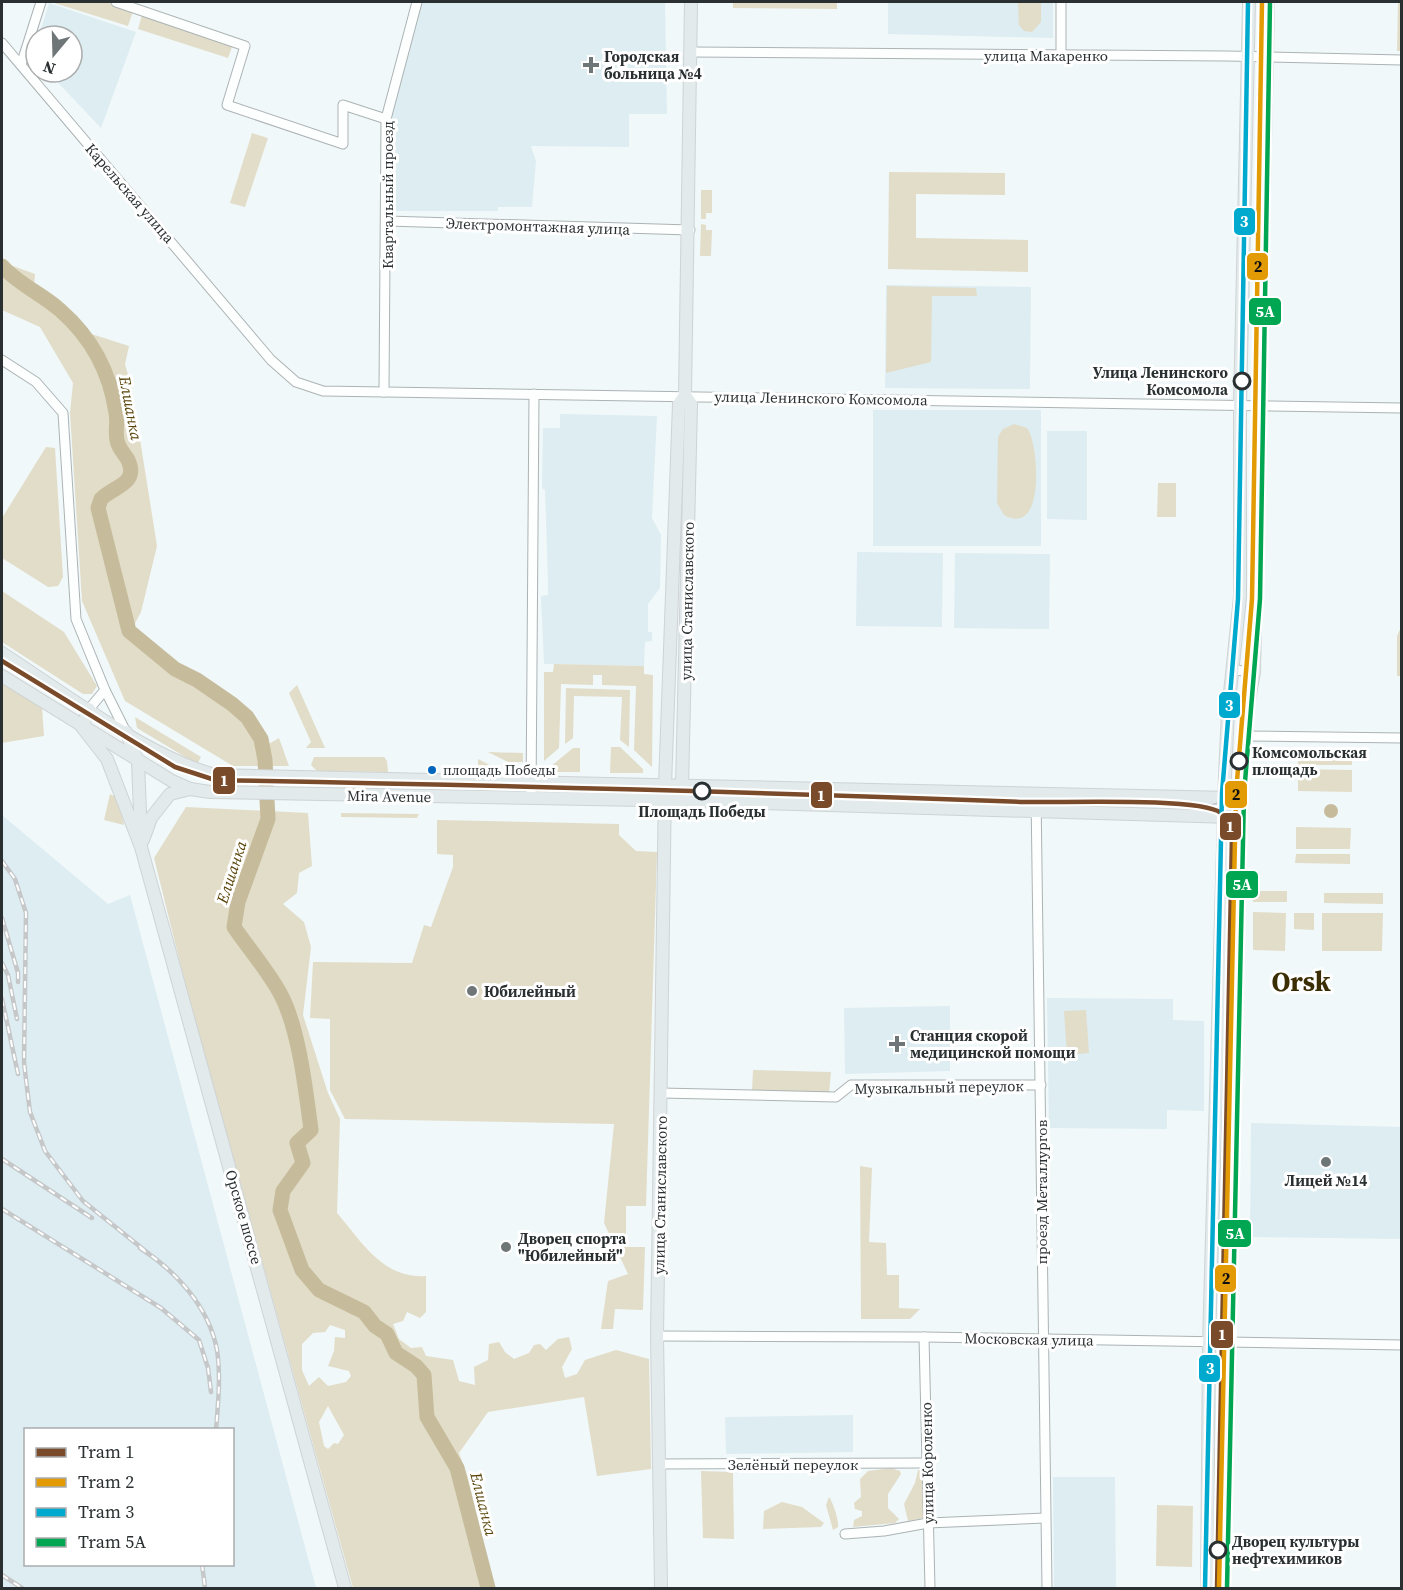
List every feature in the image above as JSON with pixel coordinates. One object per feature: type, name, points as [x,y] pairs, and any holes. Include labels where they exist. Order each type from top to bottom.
[{"type":"main road","name":"улица Станиславского","points":[[682,786],[691,404],[686,395],[690,230],[691,2]]},
{"type":"main road","points":[[1207,1588],[1209,1344],[1220,1020],[1224,798],[1228,712],[1240,597],[1240,405],[1249,2]]},
{"type":"main road","points":[[1224,1588],[1234,1020],[1241,798],[1247,711],[1254,672],[1265,234],[1268,2]]},
{"type":"main road","name":"улица Станиславского","points":[[660,1588],[657,1336],[665,785],[680,404],[686,395]]},
{"type":"main road","name":"Mira Avenue","points":[[2,653],[126,732],[192,769],[215,775],[531,781],[1011,795],[1241,798]]},
{"type":"main road","name":"Mira Avenue","points":[[2,676],[138,762],[190,789],[240,795],[531,798],[1241,817]]},
{"type":"main road","points":[[89,709],[82,727],[107,759],[141,847]]},
{"type":"main road","points":[[126,732],[138,762],[141,847]]},
{"type":"main road","points":[[665,801],[682,786]]},
{"type":"main road","points":[[141,847],[151,818],[170,794],[190,789]]},
{"type":"main road","name":"Орское шоссе","points":[[141,847],[345,1588]]},
{"type":"street","points":[[21,65],[41,2]]},
{"type":"street","points":[[116,2],[245,46],[227,105],[343,144],[343,105],[386,119]]},
{"type":"street","name":"Квартальный проезд","points":[[384,392],[386,119],[417,2]]},
{"type":"street","points":[[1061,2],[1061,55]]},
{"type":"street","name":"Карельская улица","points":[[2,43],[258,344]]},
{"type":"street","name":"улица Макаренко","points":[[690,52],[1268,56],[1401,60]]},
{"type":"street","name":"Электромонтажная улица","points":[[387,221],[690,230]]},
{"type":"street","points":[[1244,234],[1265,234]]},
{"type":"street","name":"улица Ленинского Комсомола","points":[[258,344],[296,382],[323,391],[1401,408]]},
{"type":"street","points":[[2,360],[36,382],[63,413],[76,619],[105,690],[126,732]]},
{"type":"street","points":[[531,798],[534,394]]},
{"type":"street","points":[[1240,490],[1259,491]]},
{"type":"street","points":[[1240,508],[1259,509]]},
{"type":"street","points":[[1240,562],[1257,562]]},
{"type":"street","points":[[1240,597],[1256,598]]},
{"type":"street","points":[[1234,670],[1254,672]]},
{"type":"street","points":[[89,709],[105,690]]},
{"type":"street","points":[[1228,712],[1247,711]]},
{"type":"street","points":[[1245,736],[1401,738]]},
{"type":"street","points":[[781,806],[782,789]]},
{"type":"street","points":[[809,790],[809,806]]},
{"type":"street","points":[[889,792],[889,809]]},
{"type":"street","points":[[1010,812],[1011,795]]},
{"type":"street","name":"проезд Металлургов","points":[[1036,795],[1047,1588]]},
{"type":"street","points":[[1092,796],[1092,814]]},
{"type":"street","points":[[1221,953],[1236,954]]},
{"type":"street","points":[[1220,1020],[1234,1020]]},
{"type":"street","points":[[1218,1065],[1234,1064]]},
{"type":"street","name":"Музыкальный переулок","points":[[661,1093],[836,1097],[851,1085],[1041,1085]]},
{"type":"street","points":[[1215,1184],[1232,1184]]},
{"type":"street","name":"Московская улица","points":[[657,1336],[924,1337],[1401,1346]]},
{"type":"street","name":"улица Короленко","points":[[924,1337],[930,1588]]},
{"type":"street","name":"Зелёный переулок","points":[[659,1464],[927,1463]]},
{"type":"street","points":[[1209,1477],[1226,1477]]},
{"type":"street","points":[[1208,1507],[1226,1508]]},
{"type":"street","points":[[845,1534],[884,1531],[928,1523],[1045,1518]]},
{"type":"street","points":[[1207,1563],[1224,1563]]},
{"type":"shaded area","points":[[51,2],[106,2],[133,11],[128,26]]},
{"type":"shaded area","points":[[422,2],[665,2],[667,114],[629,114],[629,147],[531,146],[536,161],[532,207],[498,207],[498,211],[391,211],[390,119]]},
{"type":"shaded area","points":[[733,2],[837,2],[837,9],[733,8]]},
{"type":"shaded area","points":[[888,2],[1053,2],[1053,38],[888,34]]},
{"type":"shaded area","points":[[1018,2],[1041,2],[1041,22],[1032,32],[1024,31],[1019,25]]},
{"type":"shaded area","points":[[1398,2],[1401,2],[1401,51],[1397,51]]},
{"type":"shaded area","points":[[49,3],[136,32],[101,128],[59,84],[84,84],[84,24],[43,24]]},
{"type":"shaded area","points":[[142,15],[232,47],[228,58],[138,29]]},
{"type":"shaded area","points":[[252,133],[268,138],[245,207],[230,203]]},
{"type":"shaded area","points":[[889,172],[1005,173],[1005,195],[916,194],[916,238],[1028,240],[1028,272],[888,269]]},
{"type":"shaded area","points":[[701,190],[712,190],[712,213],[706,213],[706,219],[701,219]]},
{"type":"shaded area","points":[[701,224],[706,225],[706,230],[712,230],[711,256],[700,256]]},
{"type":"shaded area","points":[[2,262],[35,274],[33,297],[82,331],[129,346],[125,364],[132,389],[157,546],[141,612],[129,635],[160,663],[235,711],[267,745],[279,738],[289,766],[233,766],[125,701],[82,601],[70,413],[73,383],[40,327],[2,310]]},
{"type":"shaded area","points":[[886,285],[1031,287],[1030,389],[885,388]]},
{"type":"shaded area","points":[[887,286],[976,288],[977,296],[932,296],[931,362],[886,373]]},
{"type":"shaded area","points":[[873,410],[1041,410],[1041,546],[873,546]]},
{"type":"shaded area","points":[[560,414],[657,416],[652,518],[661,535],[660,588],[648,604],[648,632],[652,632],[652,641],[645,642],[644,666],[544,664],[541,596],[548,595],[548,582],[545,490],[542,488],[543,428],[560,428]]},
{"type":"shaded area","points":[[1014,424],[1027,428],[1031,436],[1036,467],[1033,501],[1027,513],[1018,519],[1004,515],[997,503],[998,437],[1003,429]]},
{"type":"shaded area","points":[[1047,431],[1087,431],[1087,520],[1047,519]]},
{"type":"shaded area","points":[[46,447],[55,448],[63,577],[58,586],[48,587],[2,558],[2,518]]},
{"type":"shaded area","points":[[1158,483],[1176,483],[1176,517],[1157,517]]},
{"type":"shaded area","points":[[857,552],[943,553],[942,627],[856,626]]},
{"type":"shaded area","points":[[955,553],[1050,554],[1049,629],[954,628]]},
{"type":"shaded area","points":[[2,591],[64,632],[97,686],[92,694],[83,694],[2,642]]},
{"type":"shaded area","points":[[1401,627],[1401,676],[1397,676],[1397,636]]},
{"type":"shaded area","points":[[554,664],[644,666],[644,674],[653,675],[652,767],[634,750],[636,686],[602,685],[602,675],[593,675],[593,685],[561,684],[559,748],[544,761],[544,672],[553,672]]},
{"type":"shaded area","points":[[2,682],[42,707],[44,736],[2,743]]},
{"type":"shaded area","points":[[297,685],[325,748],[306,748],[311,742],[289,693]]},
{"type":"shaded area","points":[[566,688],[630,690],[629,747],[620,740],[622,697],[574,696],[573,738],[565,744]]},
{"type":"shaded area","points":[[135,717],[201,757],[197,764],[137,728]]},
{"type":"shaded area","points":[[611,747],[620,747],[643,769],[643,773],[610,773]]},
{"type":"shaded area","points":[[573,748],[580,748],[580,772],[550,772],[550,767]]},
{"type":"shaded area","points":[[488,752],[523,753],[523,762],[508,762]]},
{"type":"shaded area","points":[[1298,755],[1352,756],[1352,765],[1298,765]]},
{"type":"shaded area","points":[[314,757],[384,757],[387,761],[388,772],[317,771],[311,765]]},
{"type":"shaded area","points":[[478,759],[505,773],[478,773]]},
{"type":"shaded area","points":[[1298,769],[1352,770],[1352,792],[1298,791]]},
{"type":"shaded area","points":[[110,794],[118,798],[124,825],[104,820]]},
{"type":"shaded area","points":[[1328,804],[1334,804],[1338,811],[1334,818],[1328,818],[1324,814],[1324,808]]},
{"type":"shaded area","points":[[186,807],[308,813],[312,866],[299,873],[297,893],[283,904],[304,922],[311,947],[303,1015],[328,1093],[340,1119],[337,1213],[365,1246],[386,1265],[397,1272],[426,1276],[426,1312],[420,1318],[407,1312],[403,1321],[393,1324],[399,1339],[411,1348],[422,1347],[426,1356],[453,1360],[459,1381],[475,1385],[474,1367],[488,1360],[489,1344],[499,1342],[505,1352],[514,1359],[529,1353],[534,1345],[540,1344],[546,1350],[558,1339],[569,1337],[572,1349],[562,1367],[565,1378],[577,1374],[585,1360],[616,1350],[649,1359],[651,1469],[597,1476],[584,1397],[488,1412],[459,1453],[469,1480],[491,1588],[353,1588],[188,995],[154,858]],"holes":[[[330,1325],[345,1330],[345,1338],[335,1337],[334,1351],[328,1366],[349,1371],[351,1376],[346,1382],[328,1386],[319,1377],[309,1386],[302,1370],[302,1344],[313,1333],[325,1332]],[[328,1406],[344,1435],[338,1444],[334,1443],[328,1449],[324,1446],[319,1422]]]},
{"type":"shaded area","points":[[341,813],[419,814],[417,818],[341,817]]},
{"type":"shaded area","points":[[2,815],[108,904],[130,895],[316,1588],[2,1588]]},
{"type":"shaded area","name":"Юбилейный","points":[[437,820],[619,824],[619,835],[636,851],[657,852],[646,1206],[626,1206],[626,1247],[645,1247],[643,1310],[615,1309],[613,1329],[601,1329],[608,1281],[628,1274],[604,1223],[614,1124],[345,1119],[330,1090],[330,1019],[310,1018],[313,962],[412,963],[424,925],[431,927],[453,867],[453,855],[437,854]]},
{"type":"shaded area","points":[[1296,827],[1351,828],[1350,849],[1296,849]]},
{"type":"shaded area","points":[[1296,854],[1350,854],[1350,864],[1295,863]]},
{"type":"shaded area","points":[[1253,891],[1287,891],[1287,902],[1253,902]]},
{"type":"shaded area","points":[[1324,893],[1383,893],[1383,904],[1324,903]]},
{"type":"shaded area","points":[[1253,912],[1286,913],[1285,951],[1253,950]]},
{"type":"shaded area","points":[[1294,913],[1314,913],[1314,930],[1294,929]]},
{"type":"shaded area","points":[[1322,913],[1383,913],[1382,951],[1322,951]]},
{"type":"shaded area","points":[[1047,998],[1173,999],[1173,1020],[1204,1021],[1204,1111],[1167,1110],[1167,1129],[1049,1128]]},
{"type":"shaded area","name":"Станция скорой медицинской помощи","points":[[950,1006],[950,1071],[845,1074],[844,1008]]},
{"type":"shaded area","points":[[1086,1010],[1089,1053],[1067,1055],[1064,1011]]},
{"type":"shaded area","points":[[753,1070],[831,1072],[829,1093],[752,1092]]},
{"type":"shaded area","name":"Лицей №14","points":[[1251,1123],[1401,1127],[1401,1239],[1250,1237]]},
{"type":"shaded area","points":[[860,1166],[872,1168],[869,1242],[886,1243],[887,1275],[899,1275],[899,1308],[920,1309],[910,1319],[861,1319]]},
{"type":"shaded area","points":[[853,1415],[853,1452],[726,1454],[725,1417]]},
{"type":"shaded area","points":[[891,1468],[900,1471],[901,1474],[888,1494],[888,1508],[899,1519],[895,1523],[853,1527],[854,1520],[862,1516],[862,1511],[855,1509],[854,1503],[861,1497],[860,1479],[868,1471]]},
{"type":"shaded area","points":[[922,1469],[924,1518],[908,1521],[904,1504],[915,1483],[918,1470]]},
{"type":"shaded area","points":[[701,1471],[733,1472],[734,1539],[703,1538]]},
{"type":"shaded area","points":[[1053,1477],[1115,1477],[1116,1587],[1054,1588]]},
{"type":"shaded area","points":[[829,1497],[838,1524],[838,1527],[833,1530],[826,1505]]},
{"type":"shaded area","points":[[782,1502],[802,1507],[824,1523],[821,1527],[763,1529],[764,1511]]},
{"type":"shaded area","points":[[1157,1505],[1193,1506],[1192,1567],[1156,1566]]},
{"type":"waterway","name":"Елшанка","points":[[2,266],[71,320],[90,344],[109,383],[117,416],[118,443],[131,468],[124,484],[101,499],[98,508],[129,631],[175,669],[197,680],[232,704],[247,717],[261,739],[265,760],[268,819],[238,902],[234,927],[281,995],[293,1025],[304,1080],[311,1130],[297,1143],[303,1163],[283,1191],[280,1210],[302,1270],[319,1290],[364,1312],[375,1326],[387,1334],[396,1353],[416,1366],[424,1375],[427,1417],[457,1468],[488,1588]]},
{"type":"tram line","name":"3","points":[[1205,1588],[1222,793],[1238,599],[1248,2]]},
{"type":"tram line","name":"2","points":[[1219,1588],[1236,793],[1252,599],[1262,2]]},
{"type":"tram line","name":"5А","points":[[1227,1588],[1244,794],[1260,599],[1270,2]]},
{"type":"tram line","name":"1","points":[[2,661],[175,767],[215,780],[620,789],[1025,802],[1159,803],[1208,808],[1221,813],[1229,823],[1232,836],[1217,1588]]},
{"type":"tram line","points":[[1202,809],[1220,802],[1234,786]]},
{"type":"railway","points":[[2,861],[15,879],[26,913],[24,1063],[30,1112],[45,1151],[83,1201],[148,1253]]},
{"type":"railway","points":[[2,918],[18,973],[18,982]]},
{"type":"railway","points":[[2,963],[8,975],[17,1019]]},
{"type":"railway","points":[[2,999],[18,1074]]},
{"type":"railway","points":[[2,1159],[92,1218]]},
{"type":"railway","points":[[2,1209],[161,1308],[199,1340],[208,1368],[211,1392]]},
{"type":"railway","points":[[140,1248],[178,1279],[207,1319],[213,1334],[218,1360],[219,1390],[216,1428]]},
{"type":"railway","points":[[202,1566],[205,1588]]},
{"type":"railway","points":[[2,1575],[22,1588]]},
{"type":"place","name":"Городская больница №4","points":[[591,65]]},
{"type":"place","name":"Улица Ленинского Комсомола","points":[[1242,381]]},
{"type":"place","name":"Комсомольская площадь","points":[[1239,761]]},
{"type":"place","name":"площадь Победы","points":[[432,770]]},
{"type":"place","name":"Площадь Победы","points":[[702,791]]},
{"type":"place","name":"Юбилейный","points":[[472,991]]},
{"type":"place","name":"Станция скорой медицинской помощи","points":[[897,1044]]},
{"type":"place","name":"Лицей №14","points":[[1326,1162]]},
{"type":"place","name":"Дворец спорта \"Юбилейный\"","points":[[506,1247]]},
{"type":"place","name":"Дворец культуры нефтехимиков","points":[[1218,1550]]},
{"type":"district","name":"Orsk","points":[[1301,981]]}]
